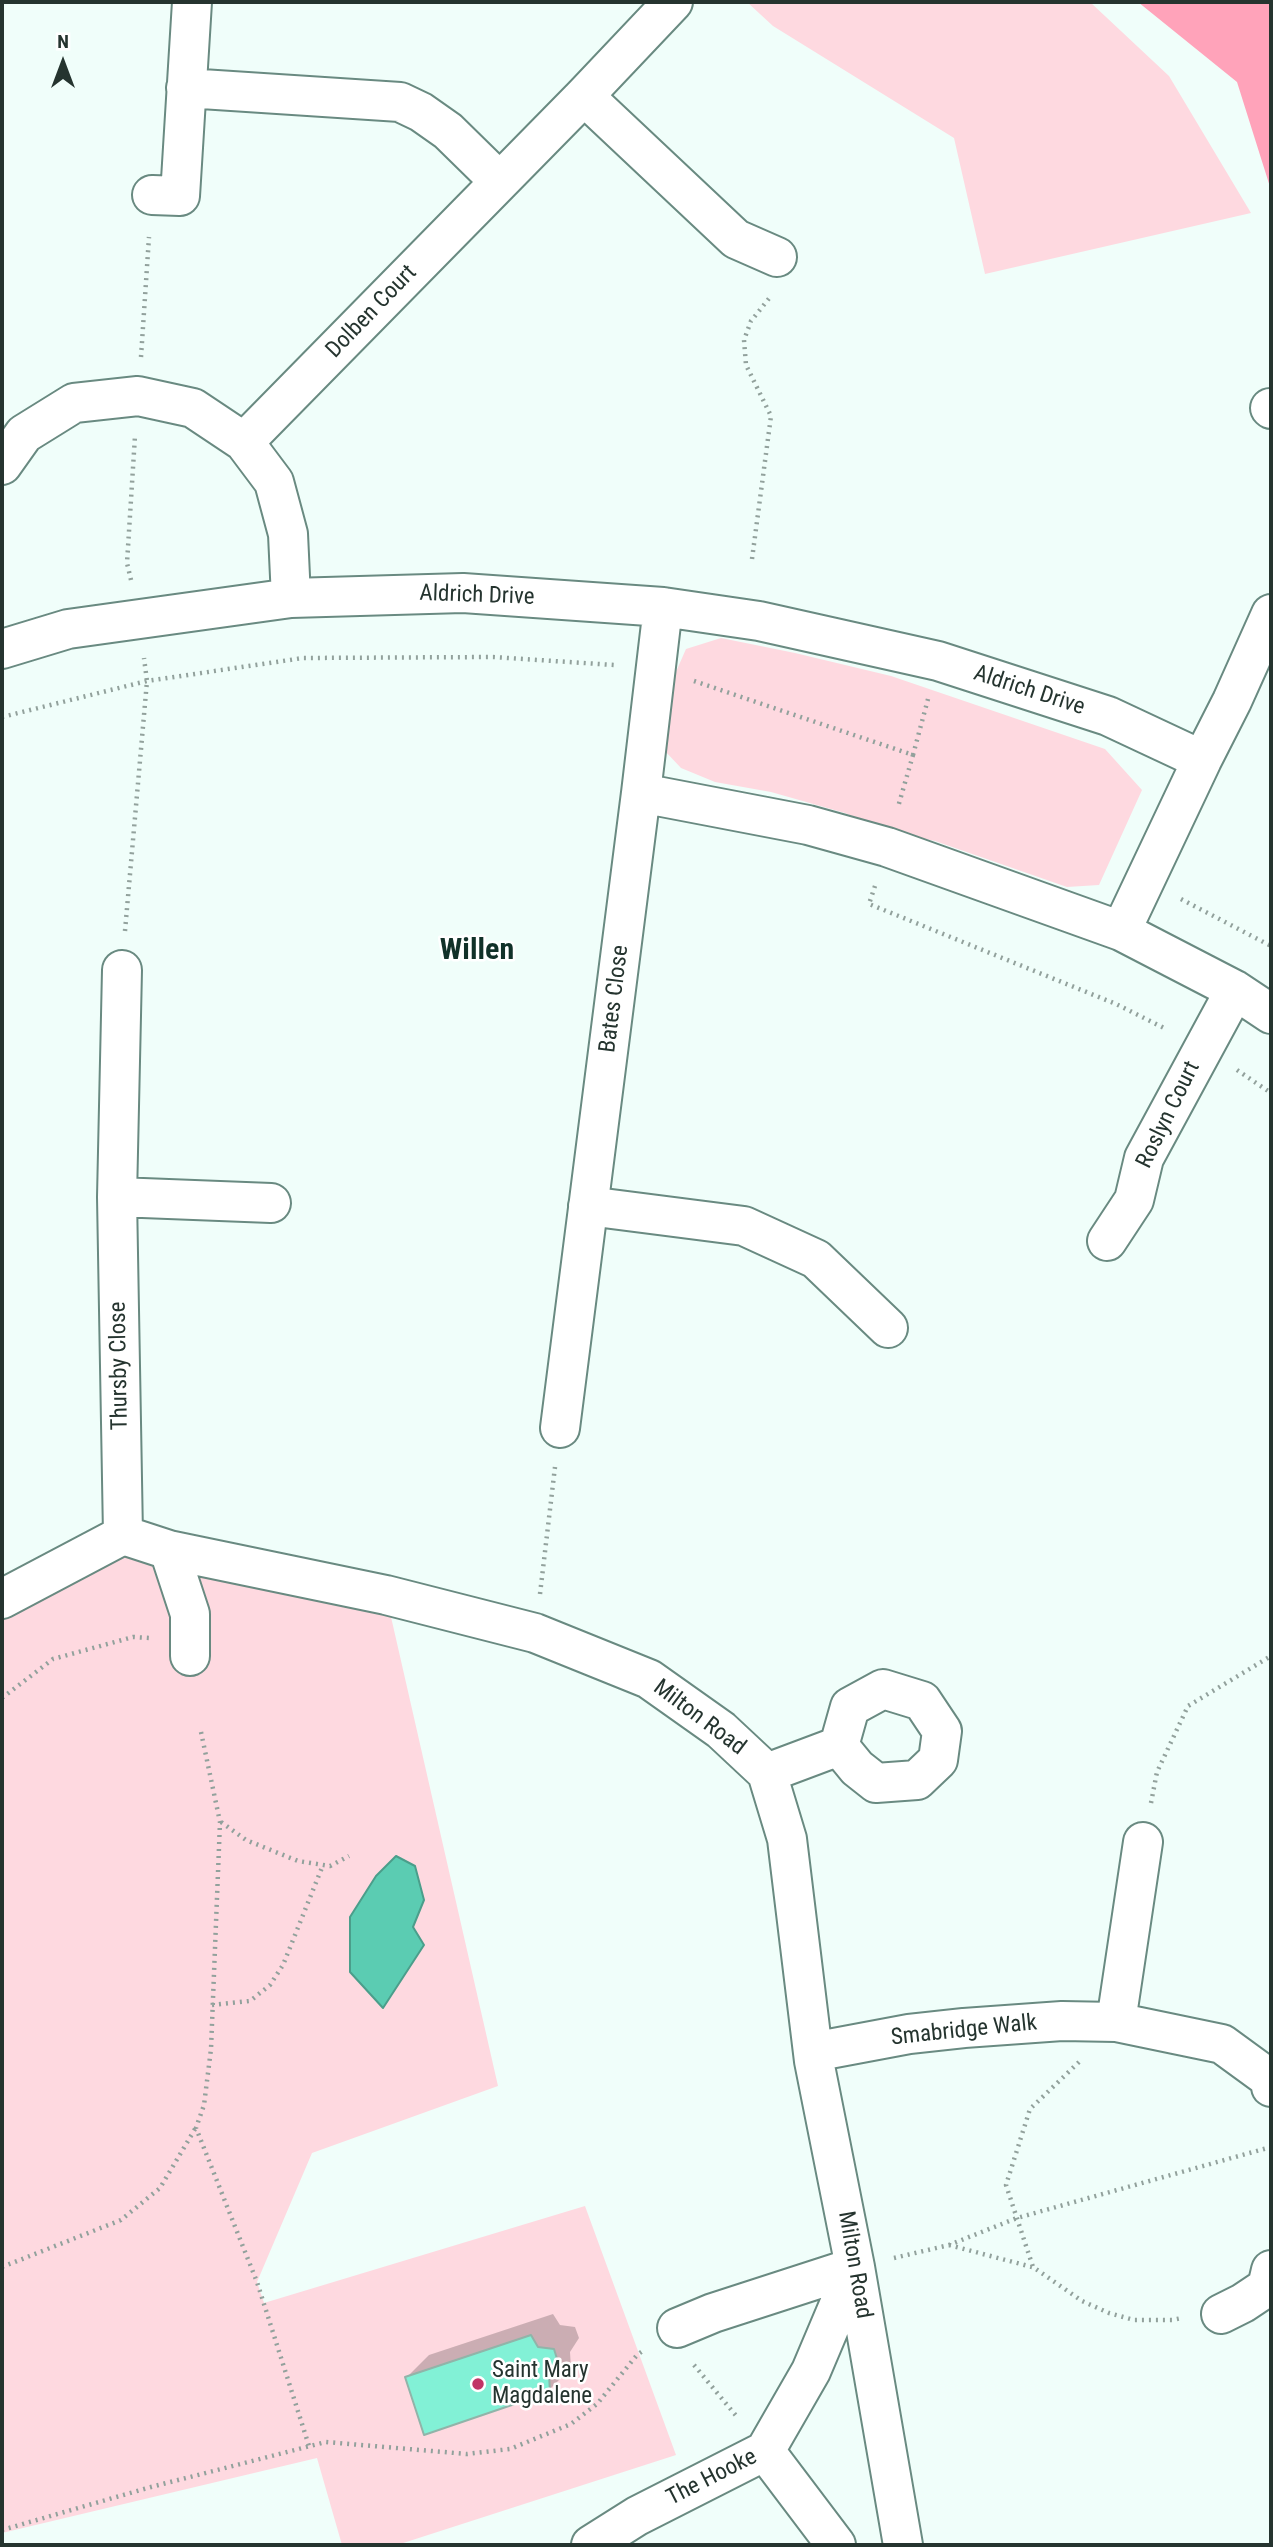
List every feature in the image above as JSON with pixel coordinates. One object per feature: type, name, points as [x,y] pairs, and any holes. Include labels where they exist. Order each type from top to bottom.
[{"type":"street","points":[[166,195],[186,88],[192,2]]},
{"type":"street","name":"Dolben Court","points":[[244,442],[673,2]]},
{"type":"street","points":[[186,88],[400,102],[421,112],[448,131],[499,181]]},
{"type":"street","points":[[584,96],[736,239],[777,257]]},
{"type":"street","points":[[2,464],[24,434],[74,403],[138,396],[193,408],[244,442],[274,482],[288,534],[291,598]]},
{"type":"street","name":"Aldrich Drive","points":[[2,649],[68,629],[291,598],[463,593],[663,607],[759,621],[938,662],[1108,716],[1202,760]]},
{"type":"street","points":[[663,607],[641,793],[808,825],[874,843],[1121,931],[1235,990],[1271,1014]]},
{"type":"street","points":[[1121,931],[1271,614]]},
{"type":"street","name":"Bates Close","points":[[560,1428],[641,793]]},
{"type":"street","name":"Thursby Close","points":[[122,970],[117,1197],[123,1535]]},
{"type":"street","name":"Roslyn Court","points":[[1107,1241],[1134,1200],[1144,1158],[1235,990]]},
{"type":"street","points":[[117,1197],[271,1203]]},
{"type":"street","points":[[589,1206],[744,1226],[816,1259],[888,1328]]},
{"type":"street","points":[[2,1599],[123,1535]]},
{"type":"street","name":"Milton Road","points":[[123,1535],[169,1550],[386,1595],[535,1633],[649,1679],[722,1730],[767,1773],[787,1839],[813,2052],[855,2267],[903,2545]]},
{"type":"street","points":[[169,1550],[190,1614],[190,1656]]},
{"type":"street","points":[[767,1773],[839,1746]]},
{"type":"street","points":[[1116,2022],[1143,1842]]},
{"type":"street","name":"Smabridge Walk","points":[[813,2052],[909,2034],[964,2028],[1062,2021],[1116,2022],[1222,2044],[1270,2079],[1271,2087]]},
{"type":"street","points":[[673,2331],[713,2313],[855,2267]]},
{"type":"street","name":"The Hooke","points":[[591,2545],[637,2516],[765,2451],[811,2371],[855,2267]]},
{"type":"street","points":[[1221,2314],[1267,2287],[1271,2270]]},
{"type":"street","points":[[765,2451],[836,2545]]},
{"type":"path","points":[[122,970],[147,681],[127,562],[138,396],[166,195]]},
{"type":"path","points":[[752,559],[771,416],[746,365],[744,340],[751,321],[771,297],[777,257]]},
{"type":"path","points":[[913,755],[938,662]]},
{"type":"path","points":[[1146,881],[1271,946]]},
{"type":"path","points":[[535,1633],[560,1428]]},
{"type":"path","points":[[2,1698],[53,1659],[133,1637],[169,1639],[190,1614]]},
{"type":"path","points":[[1143,1842],[1157,1772],[1188,1706],[1271,1656]]},
{"type":"path","points":[[2,2267],[121,2220],[160,2188],[196,2128],[204,2105],[210,2060],[220,1822],[201,1732]]},
{"type":"path","points":[[220,1822],[246,1840],[298,1861],[330,1866],[349,1856]]},
{"type":"path","points":[[212,2005],[250,2001],[270,1985],[283,1965],[323,1865]]},
{"type":"path","points":[[1032,2267],[1006,2185],[1030,2109],[1094,2049],[1116,2022]]},
{"type":"path","points":[[196,2128],[257,2282],[309,2446]]},
{"type":"path","points":[[855,2267],[949,2245],[1017,2218],[1271,2147]]},
{"type":"path","points":[[949,2245],[1032,2267],[1082,2301],[1134,2320],[1172,2320],[1199,2314],[1221,2314]]},
{"type":"path","points":[[2,2530],[151,2487],[327,2442],[467,2454],[496,2451],[531,2442],[571,2424],[597,2404],[637,2355],[673,2331],[765,2451]]},
{"type":"shaded area","points":[[747,2],[1090,2],[1169,76],[1251,213],[985,274],[954,138],[773,26]]},
{"type":"shaded area","points":[[1138,2],[1271,2],[1271,190],[1237,82]]},
{"type":"shaded area","points":[[721,638],[891,676],[1105,749],[1142,790],[1099,885],[1067,887],[935,841],[888,831],[845,813],[771,792],[715,782],[681,768],[664,750],[668,690],[686,649]]},
{"type":"shaded area","points":[[123,1535],[386,1595],[498,2086],[312,2153],[257,2282],[264,2303],[585,2206],[676,2455],[397,2545],[342,2545],[317,2458],[2,2533],[2,1599]]},
{"type":"shaded area","points":[[396,1856],[415,1866],[424,1900],[413,1927],[424,1945],[383,2008],[350,1972],[350,1917],[376,1876]]},
{"type":"building","name":"Saint Mary Magdalene","points":[[531,2335],[538,2347],[554,2349],[558,2362],[549,2375],[550,2392],[424,2435],[405,2377]]},
{"type":"place","name":"Saint Mary Magdalene","points":[[478,2384]]},
{"type":"district","name":"Willen","points":[[477,951]]}]
